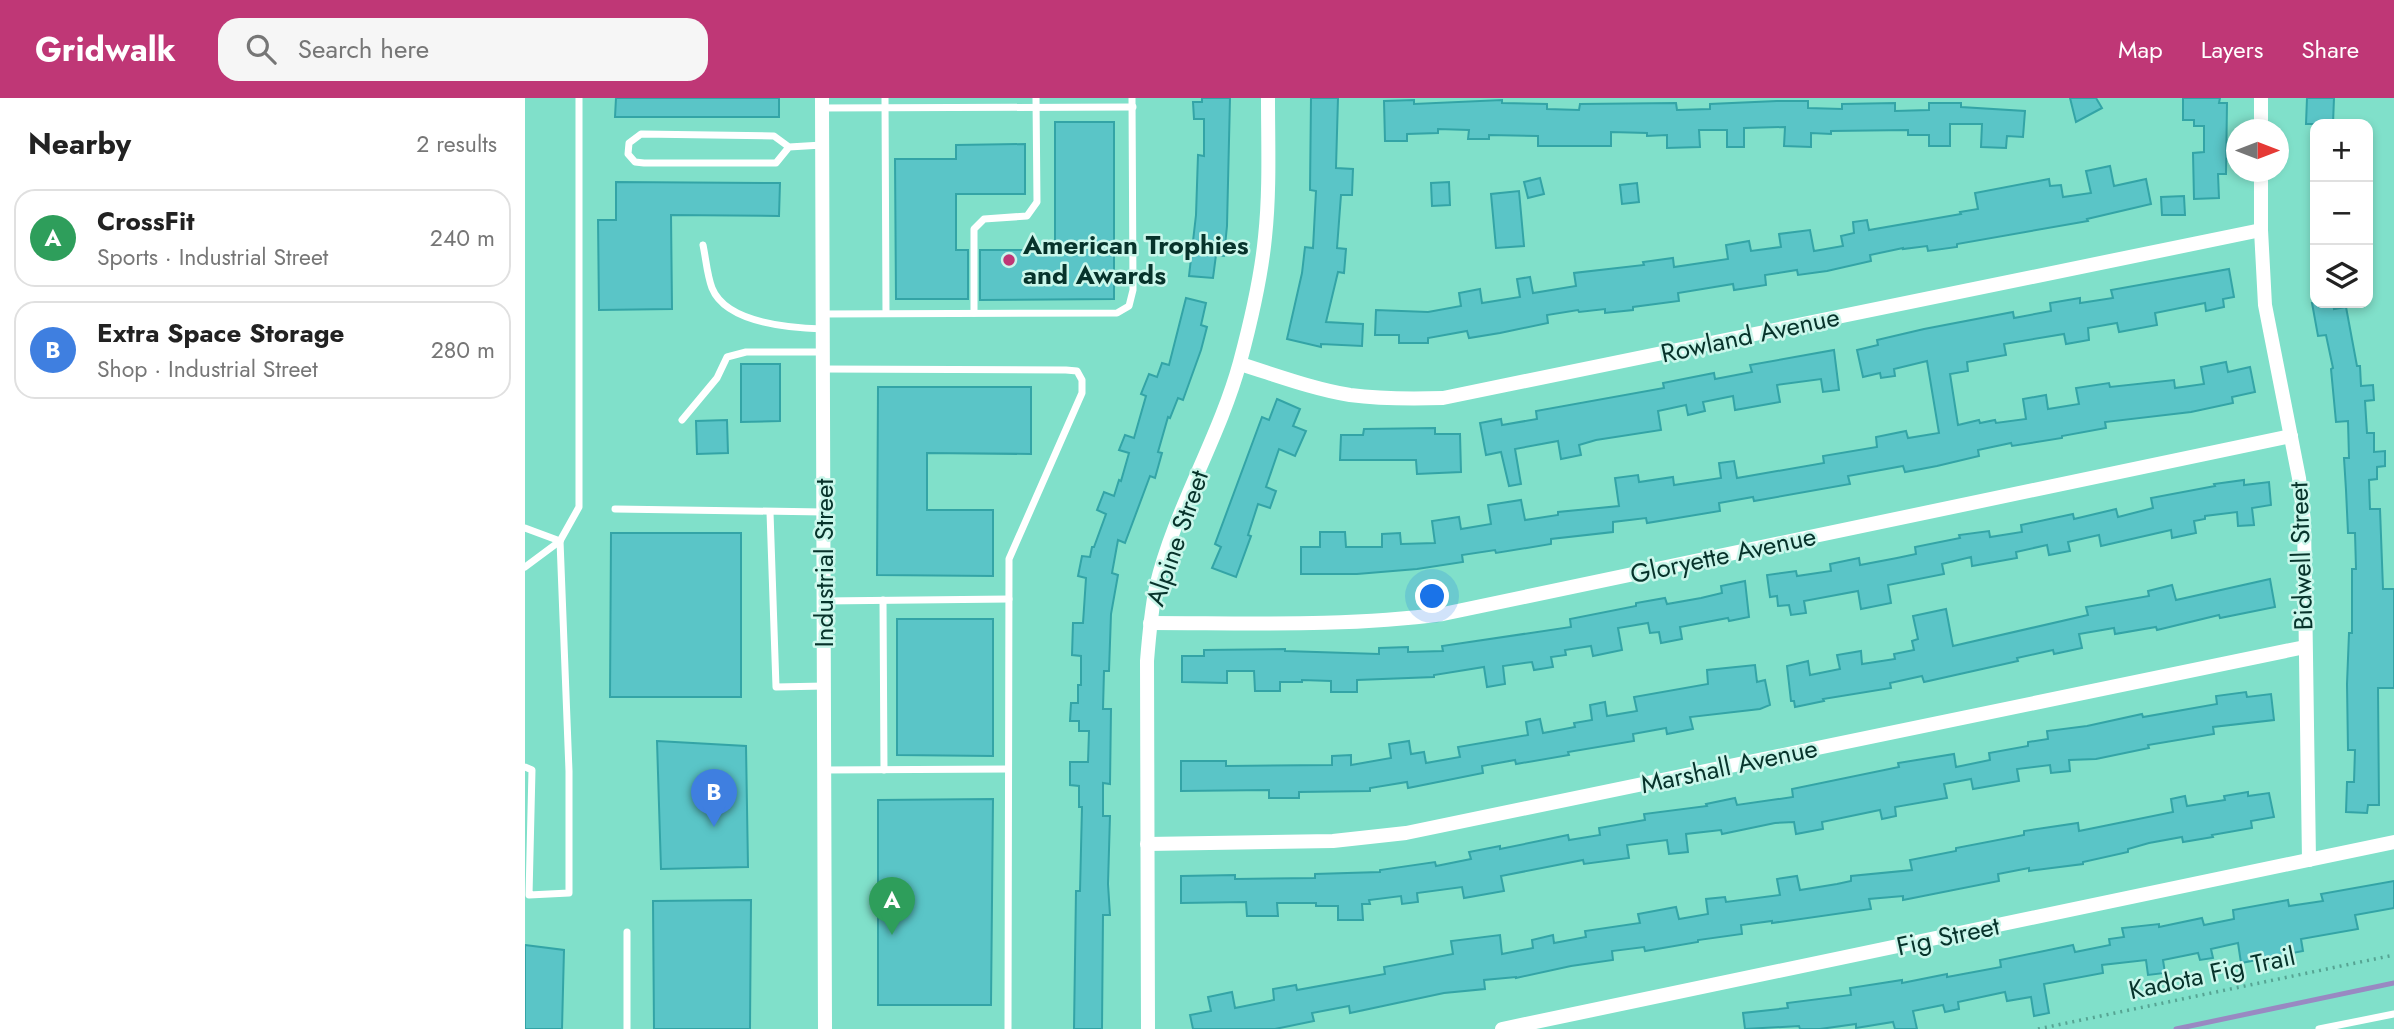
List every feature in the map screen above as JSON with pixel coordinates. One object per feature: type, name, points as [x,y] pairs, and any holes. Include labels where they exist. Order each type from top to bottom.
[{"type":"street","name":"Alpine Street","points":[[1148,1029],[1147,661],[1150,623],[1156,587],[1166,555],[1240,364],[1255,300],[1265,237],[1268,98]]},
{"type":"street","points":[[2261,119],[2262,98]]},
{"type":"street","name":"Industrial Street","points":[[823,103],[825,1029]]},
{"type":"street","name":"Bidwell Street","points":[[2261,182],[2260,230],[2265,305],[2299,478],[2304,521],[2309,860]]},
{"type":"street","name":"Rowland Avenue","points":[[1240,364],[1349,395],[1393,399],[1443,398],[2260,230]]},
{"type":"street","name":"Gloryette Avenue","points":[[1150,623],[1352,622],[1399,620],[1443,614],[2291,436]]},
{"type":"street","name":"Marshall Avenue","points":[[1147,844],[1333,841],[1406,833],[2305,647]]},
{"type":"street","name":"Fig Street","points":[[1502,1029],[2394,842]]},
{"type":"lane","points":[[525,567],[560,541],[579,507],[579,98]]},
{"type":"lane","points":[[885,98],[886,313]]},
{"type":"lane","points":[[974,313],[974,229],[984,219],[1027,216],[1037,202],[1036,98]]},
{"type":"lane","points":[[823,314],[1117,313],[1129,306],[1133,290],[1132,98]]},
{"type":"lane","points":[[823,103],[885,108],[1133,107]]},
{"type":"lane","points":[[789,147],[776,163],[644,163],[635,162],[628,154],[629,143],[641,134],[774,136],[789,147],[823,145]]},
{"type":"lane","points":[[703,245],[712,289],[727,308],[755,320],[799,328],[823,329]]},
{"type":"lane","points":[[682,419],[717,378],[727,357],[746,352],[823,352]]},
{"type":"lane","points":[[823,369],[1077,371],[1082,380],[1081,393],[1009,559],[1008,1029]]},
{"type":"lane","points":[[615,509],[824,512]]},
{"type":"lane","points":[[770,512],[776,687],[824,686]]},
{"type":"lane","points":[[525,528],[560,541]]},
{"type":"lane","points":[[525,768],[532,770],[529,895],[569,893],[569,771],[560,541]]},
{"type":"lane","points":[[824,601],[1009,599]]},
{"type":"lane","points":[[883,600],[884,770]]},
{"type":"lane","points":[[825,770],[1009,769]]},
{"type":"lane","points":[[627,932],[627,1029]]},
{"type":"lane","points":[[2319,1029],[2394,1014]]},
{"type":"path","name":"Kadota Fig Trail","points":[[2038,1029],[2394,955]]},
{"type":"building","points":[[616,98],[779,98],[779,117],[615,117]]},
{"type":"building","points":[[1202,98],[1230,98],[1227,226],[1224,256],[1216,255],[1213,278],[1189,276],[1196,215],[1198,155],[1204,156],[1204,119],[1194,119],[1193,102],[1202,102]]},
{"type":"building","points":[[1311,98],[1338,98],[1336,168],[1353,169],[1352,195],[1341,195],[1337,248],[1346,249],[1344,273],[1338,272],[1326,322],[1363,324],[1362,346],[1321,344],[1321,347],[1287,339],[1305,247],[1313,248],[1316,191],[1310,190]]},
{"type":"building","points":[[2070,98],[2096,98],[2102,108],[2076,122]]},
{"type":"building","points":[[2183,98],[2220,98],[2219,103],[2227,103],[2226,174],[2218,174],[2219,198],[2194,199],[2193,153],[2204,152],[2204,126],[2194,126],[2194,120],[2183,120]]},
{"type":"building","points":[[2307,98],[2334,98],[2333,119],[2310,119],[2310,124],[2306,124]]},
{"type":"building","points":[[1414,100],[1414,104],[1502,100],[1502,103],[1547,104],[1547,109],[1579,110],[1580,104],[1676,103],[1677,110],[1710,109],[1710,104],[1808,101],[1808,108],[1842,109],[1842,104],[1895,103],[1895,111],[1929,110],[1929,103],[1961,103],[1961,107],[2025,111],[2023,137],[2007,136],[2006,148],[1981,147],[1982,124],[1950,124],[1950,146],[1929,146],[1929,135],[1908,135],[1908,130],[1811,133],[1811,147],[1784,146],[1785,127],[1744,128],[1744,147],[1727,147],[1727,130],[1699,130],[1700,147],[1667,148],[1667,135],[1611,132],[1611,146],[1538,146],[1538,136],[1489,135],[1489,139],[1468,139],[1469,130],[1438,129],[1438,133],[1407,134],[1407,141],[1385,141],[1384,101]]},
{"type":"building","points":[[1055,122],[1114,122],[1114,299],[980,300],[980,250],[1055,250]]},
{"type":"building","points":[[1025,144],[1025,194],[956,194],[956,250],[968,250],[968,299],[896,299],[895,159],[956,159],[956,145]]},
{"type":"building","points":[[2110,166],[2114,186],[2146,179],[2151,204],[2087,219],[2088,221],[1957,244],[1957,247],[1928,251],[1927,246],[1903,248],[1870,255],[1871,261],[1827,271],[1798,275],[1797,270],[1765,275],[1766,285],[1734,290],[1733,284],[1678,293],[1679,301],[1633,307],[1633,310],[1605,313],[1605,309],[1578,310],[1547,315],[1548,323],[1500,333],[1469,338],[1467,331],[1428,338],[1428,343],[1399,343],[1399,335],[1375,335],[1376,310],[1428,312],[1461,306],[1459,293],[1480,289],[1482,303],[1520,297],[1517,279],[1530,277],[1533,293],[1576,286],[1574,273],[1644,265],[1643,262],[1673,258],[1674,267],[1728,259],[1726,245],[1749,241],[1751,251],[1781,247],[1779,234],[1810,230],[1814,251],[1843,246],[1841,236],[1854,233],[1853,222],[1867,220],[1869,230],[1961,214],[1960,212],[1978,209],[1975,193],[2049,179],[2050,186],[2061,185],[2063,197],[2091,193],[2086,171]]},
{"type":"building","points":[[1540,178],[1544,194],[1528,198],[1524,182]]},
{"type":"building","points":[[616,182],[780,183],[779,216],[671,215],[672,309],[599,310],[598,220],[616,220]]},
{"type":"building","points":[[1449,182],[1450,205],[1432,206],[1431,183]]},
{"type":"building","points":[[1637,183],[1639,202],[1622,204],[1620,185]]},
{"type":"building","points":[[1519,191],[1524,246],[1496,248],[1491,194]]},
{"type":"building","points":[[2184,196],[2185,215],[2162,215],[2161,197]]},
{"type":"building","points":[[2229,269],[2234,297],[2223,299],[2224,307],[2206,311],[2205,303],[2155,313],[2157,325],[2119,332],[2117,323],[2088,328],[2089,340],[2066,344],[2064,334],[2004,344],[2006,355],[1967,362],[1968,371],[1950,374],[1958,425],[1979,420],[1980,423],[1995,420],[1996,423],[2026,419],[2023,399],[2046,395],[2048,409],[2079,404],[2076,388],[2109,383],[2110,387],[2174,380],[2175,388],[2204,384],[2201,367],[2226,362],[2228,372],[2250,367],[2255,392],[2232,397],[2233,403],[2191,412],[2105,422],[2106,428],[2062,438],[2012,446],[2011,443],[1978,450],[1979,456],[1937,466],[1905,472],[1903,466],[1848,476],[1850,484],[1754,501],[1753,497],[1719,503],[1720,511],[1647,523],[1646,518],[1613,522],[1613,532],[1551,539],[1551,544],[1496,553],[1495,550],[1462,555],[1463,562],[1357,574],[1301,574],[1301,547],[1320,547],[1320,532],[1345,532],[1346,547],[1382,547],[1382,534],[1400,533],[1401,544],[1435,543],[1432,521],[1459,517],[1461,529],[1491,524],[1488,505],[1521,500],[1525,520],[1558,515],[1558,512],[1619,506],[1615,478],[1638,475],[1639,482],[1673,477],[1674,485],[1721,478],[1719,463],[1734,461],[1737,478],[1824,463],[1823,456],[1877,447],[1876,437],[1906,431],[1908,438],[1939,433],[1927,361],[1894,369],[1895,376],[1881,378],[1880,373],[1863,377],[1857,350],[1878,345],[1877,340],[1924,329],[2013,312],[2014,318],[2051,311],[2050,303],[2080,298],[2080,303],[2113,298],[2111,290]]},
{"type":"building","points":[[1186,298],[1206,303],[1201,325],[1207,327],[1201,350],[1183,400],[1178,398],[1170,418],[1168,417],[1158,452],[1162,453],[1155,478],[1150,476],[1125,543],[1118,540],[1112,573],[1118,575],[1111,614],[1109,671],[1104,671],[1103,709],[1111,709],[1110,784],[1103,783],[1103,816],[1110,816],[1110,915],[1103,915],[1102,1029],[1074,1029],[1076,891],[1080,891],[1082,807],[1079,807],[1079,786],[1070,785],[1070,762],[1088,762],[1089,731],[1079,731],[1079,721],[1070,721],[1071,703],[1078,703],[1078,685],[1081,685],[1081,656],[1072,655],[1073,623],[1083,623],[1086,578],[1078,576],[1082,556],[1090,557],[1106,514],[1097,510],[1104,492],[1114,496],[1119,480],[1121,481],[1129,453],[1119,450],[1125,435],[1134,438],[1146,396],[1141,394],[1149,374],[1157,377],[1162,363],[1169,365]]},
{"type":"building","points":[[2313,308],[2346,308],[2357,366],[2360,366],[2361,386],[2373,385],[2374,400],[2365,401],[2367,433],[2374,433],[2374,452],[2385,451],[2385,466],[2377,467],[2377,479],[2369,480],[2370,509],[2380,509],[2383,589],[2394,589],[2394,688],[2378,688],[2379,805],[2368,805],[2367,813],[2346,812],[2347,782],[2354,782],[2355,750],[2348,750],[2347,684],[2349,633],[2352,633],[2352,569],[2356,569],[2355,533],[2348,533],[2344,458],[2349,458],[2348,421],[2336,422],[2333,368],[2326,335],[2318,336]]},
{"type":"building","points":[[1834,350],[1839,390],[1823,392],[1821,379],[1777,385],[1780,402],[1735,410],[1733,396],[1703,402],[1705,411],[1688,415],[1686,405],[1658,411],[1661,430],[1596,440],[1579,445],[1581,455],[1561,459],[1558,441],[1515,449],[1521,484],[1509,486],[1501,452],[1486,455],[1480,423],[1501,419],[1502,425],[1537,419],[1536,411],[1664,388],[1663,383],[1714,373],[1715,379],[1752,372],[1750,365]]},
{"type":"building","points":[[741,364],[780,364],[780,421],[741,422]]},
{"type":"building","points":[[878,387],[1031,387],[1031,454],[927,453],[927,510],[993,510],[993,576],[877,575]]},
{"type":"building","points":[[1277,399],[1300,409],[1293,426],[1306,431],[1295,456],[1279,449],[1266,487],[1276,491],[1270,508],[1258,504],[1248,535],[1251,536],[1236,577],[1212,568],[1221,547],[1215,544],[1262,417],[1269,420]]},
{"type":"building","points":[[727,420],[728,453],[697,454],[696,421]]},
{"type":"building","points":[[1435,428],[1435,434],[1460,434],[1461,472],[1417,474],[1416,460],[1340,460],[1341,435],[1363,435],[1364,429]]},
{"type":"building","points":[[2244,480],[2244,485],[2269,482],[2271,505],[2252,508],[2254,525],[2238,526],[2237,512],[2205,516],[2205,519],[2194,521],[2196,533],[2172,538],[2171,530],[2101,546],[2099,535],[2068,542],[2070,551],[2049,555],[2047,545],[2016,552],[2017,558],[1972,566],[1971,557],[1942,564],[1944,574],[1888,585],[1891,603],[1861,609],[1858,591],[1804,601],[1806,613],[1791,615],[1789,605],[1778,606],[1777,596],[1770,597],[1767,575],[1796,571],[1797,576],[1831,571],[1830,564],[1859,558],[1860,565],[1897,558],[1916,554],[1915,547],[1960,538],[1959,535],[1989,531],[1990,537],[2022,532],[2021,525],[2073,514],[2074,519],[2116,509],[2118,517],[2153,508],[2151,498]]},
{"type":"building","points":[[611,533],[741,533],[741,697],[610,697]]},
{"type":"building","points":[[2270,579],[2275,607],[2220,618],[2219,615],[2157,630],[2156,627],[2115,634],[2114,628],[2079,634],[2082,648],[2054,654],[2053,650],[2017,658],[2018,661],[1924,682],[1922,676],[1890,683],[1891,688],[1823,699],[1824,701],[1795,707],[1794,701],[1791,701],[1787,666],[1808,661],[1810,675],[1840,669],[1837,655],[1861,651],[1862,664],[1895,659],[1894,654],[1914,650],[1912,641],[1918,639],[1913,616],[1946,609],[1953,646],[2088,615],[2086,607],[2149,596],[2148,591],[2172,585],[2176,600]]},
{"type":"building","points":[[1745,581],[1749,617],[1680,627],[1682,639],[1661,643],[1659,632],[1650,633],[1648,623],[1618,628],[1622,650],[1593,656],[1591,646],[1565,650],[1566,655],[1551,657],[1553,667],[1534,670],[1532,662],[1503,666],[1505,684],[1487,687],[1484,667],[1434,677],[1357,680],[1357,692],[1331,692],[1331,681],[1302,680],[1280,682],[1280,691],[1255,691],[1254,671],[1227,671],[1227,683],[1182,682],[1182,656],[1204,656],[1204,650],[1285,649],[1379,654],[1379,648],[1408,647],[1408,652],[1443,651],[1442,646],[1571,627],[1570,619],[1636,606],[1636,603],[1665,598],[1667,604],[1701,598],[1722,593],[1721,586]]},
{"type":"building","points":[[897,619],[993,619],[993,756],[897,755]]},
{"type":"building","points":[[1755,665],[1757,682],[1765,680],[1770,705],[1760,709],[1690,717],[1693,729],[1667,734],[1666,728],[1633,734],[1634,741],[1516,764],[1515,760],[1482,766],[1483,773],[1408,788],[1407,782],[1370,788],[1370,791],[1299,792],[1299,798],[1269,798],[1269,790],[1181,791],[1181,761],[1226,761],[1226,766],[1332,765],[1332,756],[1351,755],[1351,765],[1391,758],[1389,744],[1409,741],[1411,754],[1424,752],[1426,763],[1460,757],[1458,747],[1528,735],[1526,722],[1540,719],[1543,733],[1575,727],[1574,723],[1592,720],[1590,705],[1605,702],[1607,716],[1637,711],[1634,697],[1708,684],[1707,670]]},
{"type":"building","points":[[2246,692],[2247,697],[2271,694],[2274,720],[2213,727],[2214,734],[2148,745],[2149,748],[2096,759],[2069,760],[2070,771],[2051,773],[2050,765],[2017,769],[2019,781],[1973,789],[1971,779],[1944,784],[1947,798],[1895,807],[1896,816],[1882,819],[1880,810],[1822,822],[1823,829],[1796,834],[1794,822],[1775,823],[1722,834],[1721,830],[1686,834],[1688,852],[1669,854],[1667,840],[1627,845],[1629,858],[1584,864],[1583,860],[1501,876],[1504,891],[1464,898],[1462,887],[1417,893],[1418,902],[1402,904],[1401,896],[1369,900],[1370,904],[1362,904],[1363,920],[1338,920],[1338,906],[1316,906],[1316,903],[1277,903],[1278,916],[1247,916],[1246,902],[1181,903],[1181,876],[1235,875],[1235,879],[1315,878],[1315,874],[1380,872],[1435,862],[1436,866],[1471,859],[1469,852],[1500,846],[1500,849],[1568,835],[1569,840],[1600,835],[1599,828],[1645,820],[1644,814],[1707,806],[1706,804],[1735,798],[1737,805],[1793,797],[1792,789],[1899,767],[1898,763],[1954,754],[1956,767],[1990,760],[1989,753],[2028,746],[2028,742],[2048,739],[2047,731],[2217,704],[2216,696]]},
{"type":"building","points":[[657,741],[746,746],[748,867],[661,869]]},
{"type":"building","points":[[2248,792],[2248,796],[2269,793],[2274,817],[2251,821],[2252,828],[2212,835],[2213,837],[2183,842],[2182,837],[2149,843],[2128,849],[2128,852],[2083,864],[2029,871],[2029,868],[1998,874],[1999,881],[1903,900],[1903,896],[1869,899],[1871,909],[1741,925],[1742,934],[1645,951],[1644,947],[1612,951],[1613,960],[1516,978],[1484,980],[1485,989],[1444,993],[1350,1013],[1349,1006],[1312,1013],[1314,1021],[1275,1029],[1193,1029],[1190,1015],[1211,1011],[1208,997],[1232,992],[1235,1008],[1274,1000],[1273,989],[1296,985],[1297,990],[1385,974],[1384,967],[1453,954],[1451,941],[1500,935],[1502,954],[1533,948],[1532,940],[1553,935],[1554,943],[1586,937],[1585,931],[1640,923],[1638,914],[1676,907],[1679,919],[1708,914],[1706,899],[1725,897],[1726,902],[1780,895],[1777,879],[1797,876],[1800,890],[1837,884],[1851,881],[1851,876],[1912,870],[1910,860],[2024,835],[2024,831],[2078,823],[2079,831],[2173,812],[2171,799],[2185,796],[2187,806],[2225,800],[2224,796]]},
{"type":"building","points":[[993,799],[991,1005],[878,1005],[878,800]]},
{"type":"building","points":[[2394,881],[2394,908],[2355,915],[2358,929],[2301,939],[2303,951],[2241,963],[2238,943],[2211,949],[2213,958],[2200,960],[2198,953],[2163,960],[2165,973],[2148,975],[2146,960],[2102,965],[2103,973],[2044,984],[2049,1013],[2034,1016],[2031,997],[2007,1001],[2005,992],[1958,1002],[1959,1009],[1945,1012],[1943,1005],[1913,1011],[1917,1029],[1895,1029],[1893,1022],[1856,1028],[1856,1024],[1820,1029],[1800,1029],[1799,1026],[1745,1029],[1743,1013],[1788,1008],[1787,1003],[1851,995],[1850,988],[1902,980],[1902,983],[1947,974],[1947,977],[2001,967],[2000,960],[2073,945],[2075,952],[2110,945],[2109,939],[2124,937],[2122,928],[2159,924],[2159,927],[2202,918],[2204,925],[2234,919],[2233,910],[2288,900],[2289,906],[2323,901],[2321,894]]},
{"type":"building","points":[[751,900],[750,1029],[654,1029],[653,901]]},
{"type":"building","points":[[525,945],[564,950],[562,1029],[525,1029]]},
{"type":"waterway","points":[[2176,1029],[2394,983]]},
{"type":"place","name":"American Trophies and Awards","points":[[1009,260]]},
{"type":"place","name":"Extra Space Storage","points":[[714,827]]},
{"type":"place","name":"CrossFit","points":[[892,935]]}]
